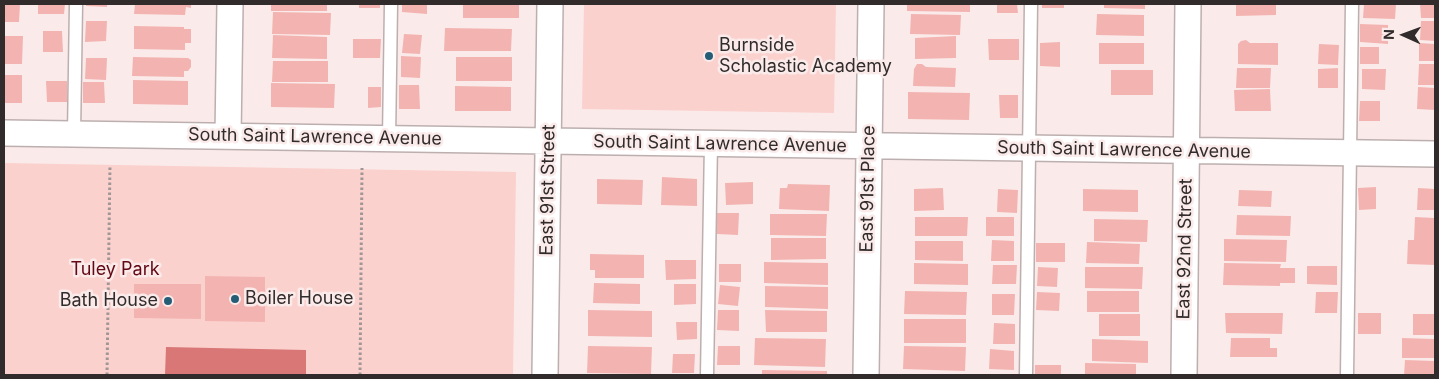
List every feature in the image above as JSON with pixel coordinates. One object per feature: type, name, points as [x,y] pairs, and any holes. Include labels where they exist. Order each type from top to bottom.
[{"type":"street","points":[[228,136],[230,4]]},
{"type":"street","name":"East 91st Street","points":[[545,375],[550,4]]},
{"type":"street","name":"East 91st Place","points":[[866,375],[871,4]]},
{"type":"street","name":"East 92nd Street","points":[[1184,375],[1188,4]]},
{"type":"street","name":"South Saint Lawrence Avenue","points":[[4,133],[1435,154]]},
{"type":"lane","points":[[74,134],[76,4]]},
{"type":"lane","points":[[389,138],[390,4]]},
{"type":"lane","points":[[1026,375],[1031,4]]},
{"type":"lane","points":[[1347,375],[1352,4]]},
{"type":"lane","points":[[707,375],[711,144]]},
{"type":"path","points":[[107,375],[110,165]]},
{"type":"path","points":[[360,375],[362,168]]},
{"type":"green space","name":"Burnside Scholastic Academy","points":[[584,4],[836,4],[834,113],[582,109]]},
{"type":"green space","name":"Tuley Park","points":[[4,163],[516,172],[513,375],[4,375]]},
{"type":"shaded area","points":[[166,347],[306,350],[306,375],[165,375]]},
{"type":"building","points":[[4,4],[20,4],[19,22],[4,22]]},
{"type":"building","points":[[38,4],[65,4],[64,14],[38,14]]},
{"type":"building","points":[[86,4],[107,4],[107,7],[86,6]]},
{"type":"building","points":[[135,4],[191,4],[191,8],[186,7],[185,15],[134,14]]},
{"type":"building","points":[[271,4],[327,4],[327,11],[271,11]]},
{"type":"building","points":[[359,4],[380,4],[380,8],[359,8]]},
{"type":"building","points":[[402,4],[427,4],[427,14],[402,12]]},
{"type":"building","points":[[463,4],[519,4],[519,18],[463,18]]},
{"type":"building","points":[[907,4],[970,4],[970,12],[907,11]]},
{"type":"building","points":[[997,4],[1017,4],[1018,13],[997,13]]},
{"type":"building","points":[[1042,4],[1064,4],[1064,8],[1042,8]]},
{"type":"building","points":[[1104,4],[1145,4],[1145,9],[1104,8]]},
{"type":"building","points":[[1236,4],[1276,4],[1276,15],[1236,16]]},
{"type":"building","points":[[1364,4],[1396,4],[1395,19],[1363,18]]},
{"type":"building","points":[[1420,4],[1435,4],[1435,18],[1421,18]]},
{"type":"building","points":[[273,12],[331,13],[330,35],[272,34]]},
{"type":"building","points":[[911,14],[961,15],[960,35],[910,34]]},
{"type":"building","points":[[1097,14],[1144,15],[1144,36],[1096,35]]},
{"type":"building","points":[[86,21],[107,21],[106,41],[85,42]]},
{"type":"building","points":[[1421,21],[1435,21],[1435,41],[1420,40]]},
{"type":"building","points":[[1360,24],[1388,25],[1388,44],[1360,42]]},
{"type":"building","points":[[134,26],[184,27],[184,29],[191,29],[191,43],[185,43],[185,50],[134,49]]},
{"type":"building","points":[[445,28],[512,29],[511,51],[444,51]]},
{"type":"building","points":[[43,31],[62,31],[63,52],[43,52]]},
{"type":"building","points":[[404,34],[422,35],[420,54],[402,53]]},
{"type":"building","points":[[273,35],[327,37],[327,59],[272,58]]},
{"type":"building","points":[[4,36],[23,36],[22,64],[4,64]]},
{"type":"building","points":[[956,36],[956,58],[915,59],[915,38]]},
{"type":"building","points":[[353,39],[381,39],[380,58],[353,58]]},
{"type":"building","points":[[988,39],[1019,39],[1019,60],[989,60]]},
{"type":"building","points":[[1246,40],[1250,43],[1278,43],[1278,65],[1238,64],[1238,44]]},
{"type":"building","points":[[1060,42],[1060,67],[1040,66],[1040,43]]},
{"type":"building","points":[[1099,43],[1144,43],[1144,64],[1099,64]]},
{"type":"building","points":[[1419,43],[1435,44],[1435,61],[1419,61]]},
{"type":"building","points":[[1319,44],[1339,45],[1338,65],[1318,64]]},
{"type":"building","points":[[1360,47],[1379,47],[1379,64],[1360,64]]},
{"type":"building","points":[[401,56],[421,57],[420,78],[401,77]]},
{"type":"building","points":[[133,57],[188,58],[191,60],[191,67],[188,71],[184,71],[184,77],[132,76]]},
{"type":"building","points":[[456,57],[512,57],[512,81],[456,81]]},
{"type":"building","points":[[86,58],[107,58],[106,80],[85,79]]},
{"type":"building","points":[[273,61],[328,61],[328,82],[272,82]]},
{"type":"building","points":[[917,64],[922,64],[926,67],[956,68],[955,87],[913,86],[914,69]]},
{"type":"building","points":[[1419,64],[1435,64],[1435,85],[1418,85]]},
{"type":"building","points":[[1237,68],[1271,68],[1270,88],[1236,88]]},
{"type":"building","points":[[1338,68],[1338,88],[1318,88],[1318,69]]},
{"type":"building","points":[[1362,69],[1386,69],[1385,90],[1362,89]]},
{"type":"building","points":[[1111,70],[1153,70],[1153,95],[1111,95]]},
{"type":"building","points":[[4,75],[22,75],[22,103],[4,103]]},
{"type":"building","points":[[133,80],[188,81],[188,105],[133,104]]},
{"type":"building","points":[[46,81],[67,81],[67,102],[47,102]]},
{"type":"building","points":[[83,82],[104,82],[105,103],[83,103]]},
{"type":"building","points":[[271,83],[335,84],[334,108],[271,107]]},
{"type":"building","points":[[399,85],[419,85],[420,109],[399,109]]},
{"type":"building","points":[[455,86],[511,87],[511,111],[455,111]]},
{"type":"building","points":[[368,87],[381,87],[381,107],[368,108]]},
{"type":"building","points":[[1418,87],[1435,88],[1435,110],[1417,109]]},
{"type":"building","points":[[1270,89],[1271,111],[1235,111],[1234,90]]},
{"type":"building","points":[[908,92],[970,93],[969,120],[908,119]]},
{"type":"building","points":[[999,95],[1018,95],[1018,118],[1000,118]]},
{"type":"building","points":[[1360,101],[1380,101],[1380,121],[1359,121]]},
{"type":"building","points":[[662,177],[697,179],[697,206],[661,205]]},
{"type":"building","points":[[597,179],[643,180],[642,205],[597,204]]},
{"type":"building","points":[[753,182],[753,204],[726,205],[725,183]]},
{"type":"building","points":[[788,184],[830,185],[829,211],[779,209],[780,188],[787,188]]},
{"type":"building","points":[[1376,187],[1376,209],[1359,210],[1358,188]]},
{"type":"building","points":[[943,188],[944,210],[914,211],[914,189]]},
{"type":"building","points":[[1418,188],[1435,189],[1435,210],[1417,210]]},
{"type":"building","points":[[998,189],[1018,190],[1017,213],[997,212]]},
{"type":"building","points":[[1083,189],[1138,190],[1138,212],[1083,211]]},
{"type":"building","points":[[1239,190],[1272,191],[1271,207],[1238,206]]},
{"type":"building","points":[[717,213],[739,213],[738,235],[717,234]]},
{"type":"building","points":[[770,214],[827,214],[826,236],[770,235]]},
{"type":"building","points":[[1237,215],[1291,216],[1290,236],[1236,235]]},
{"type":"building","points":[[915,217],[968,217],[967,236],[915,236]]},
{"type":"building","points":[[986,217],[1014,217],[1014,236],[986,236]]},
{"type":"building","points":[[1415,217],[1435,218],[1435,265],[1407,264],[1408,240],[1414,240]]},
{"type":"building","points":[[1094,219],[1148,220],[1147,242],[1094,241]]},
{"type":"building","points":[[771,238],[826,238],[826,259],[771,260]]},
{"type":"building","points":[[1224,239],[1287,240],[1286,262],[1224,261]]},
{"type":"building","points":[[992,240],[1014,241],[1014,261],[991,261]]},
{"type":"building","points":[[915,241],[963,241],[963,261],[915,260]]},
{"type":"building","points":[[1087,242],[1140,244],[1139,264],[1086,263]]},
{"type":"building","points":[[1036,243],[1065,243],[1065,262],[1036,262]]},
{"type":"building","points":[[590,254],[644,255],[644,278],[595,278],[595,270],[590,270]]},
{"type":"building","points":[[665,260],[696,260],[696,279],[666,280]]},
{"type":"building","points":[[764,262],[828,263],[828,285],[764,283]]},
{"type":"building","points":[[914,263],[968,264],[968,285],[914,284]]},
{"type":"building","points":[[1224,263],[1281,264],[1280,268],[1295,268],[1295,283],[1280,283],[1280,286],[1223,285]]},
{"type":"building","points":[[719,264],[741,264],[741,282],[719,282]]},
{"type":"building","points":[[993,265],[1017,265],[1016,284],[992,284]]},
{"type":"building","points":[[1307,266],[1337,266],[1337,285],[1307,284]]},
{"type":"building","points":[[1038,267],[1058,268],[1057,287],[1037,286]]},
{"type":"building","points":[[1085,267],[1143,267],[1142,289],[1085,288]]},
{"type":"building","name":"Boiler House","points":[[205,276],[265,277],[265,322],[205,321]]},
{"type":"building","points":[[594,283],[640,284],[640,304],[593,303]]},
{"type":"building","name":"Bath House","points":[[134,284],[201,284],[201,319],[134,318]]},
{"type":"building","points":[[674,284],[696,284],[696,304],[674,305]]},
{"type":"building","points":[[720,285],[740,287],[738,306],[718,304]]},
{"type":"building","points":[[765,286],[828,287],[828,309],[765,307]]},
{"type":"building","points":[[905,291],[967,292],[966,315],[904,314]]},
{"type":"building","points":[[1087,291],[1139,291],[1139,312],[1087,312]]},
{"type":"building","points":[[1037,292],[1060,293],[1059,311],[1036,310]]},
{"type":"building","points":[[1316,292],[1338,292],[1337,313],[1315,313]]},
{"type":"building","points":[[992,294],[1015,294],[1014,315],[992,315]]},
{"type":"building","points":[[588,310],[652,311],[652,337],[588,336]]},
{"type":"building","points":[[718,310],[739,310],[739,331],[717,330]]},
{"type":"building","points":[[765,310],[827,311],[827,332],[766,332]]},
{"type":"building","points":[[1225,313],[1283,313],[1282,334],[1226,333]]},
{"type":"building","points":[[1358,313],[1381,313],[1381,334],[1358,334]]},
{"type":"building","points":[[1099,314],[1140,314],[1140,336],[1099,336]]},
{"type":"building","points":[[1413,314],[1435,314],[1435,335],[1413,335]]},
{"type":"building","points":[[904,319],[966,319],[966,343],[904,343]]},
{"type":"building","points":[[676,322],[697,322],[697,339],[677,340]]},
{"type":"building","points":[[994,323],[1015,324],[1015,344],[993,344]]},
{"type":"building","points":[[755,338],[826,339],[825,367],[754,365]]},
{"type":"building","points":[[1231,338],[1270,338],[1270,348],[1277,348],[1277,357],[1230,357]]},
{"type":"building","points":[[1402,338],[1435,339],[1435,358],[1402,358]]},
{"type":"building","points":[[1092,339],[1148,341],[1148,363],[1092,361]]},
{"type":"building","points":[[588,346],[652,347],[651,374],[587,373]]},
{"type":"building","points":[[718,346],[740,346],[740,365],[717,365]]},
{"type":"building","points":[[904,346],[966,347],[965,371],[903,369]]},
{"type":"building","points":[[990,349],[1014,351],[1014,370],[989,369]]},
{"type":"building","points":[[673,354],[695,354],[694,373],[672,373]]},
{"type":"building","points":[[1405,360],[1435,361],[1435,375],[1404,375]]},
{"type":"building","points":[[1085,363],[1136,364],[1136,375],[1085,375]]},
{"type":"building","points":[[1035,365],[1061,365],[1061,375],[1035,375]]},
{"type":"building","points":[[762,370],[827,371],[827,375],[762,375]]},
{"type":"place","name":"Burnside Scholastic Academy","points":[[709,56]]},
{"type":"place","name":"Boiler House","points":[[235,299]]},
{"type":"place","name":"Bath House","points":[[168,301]]}]
